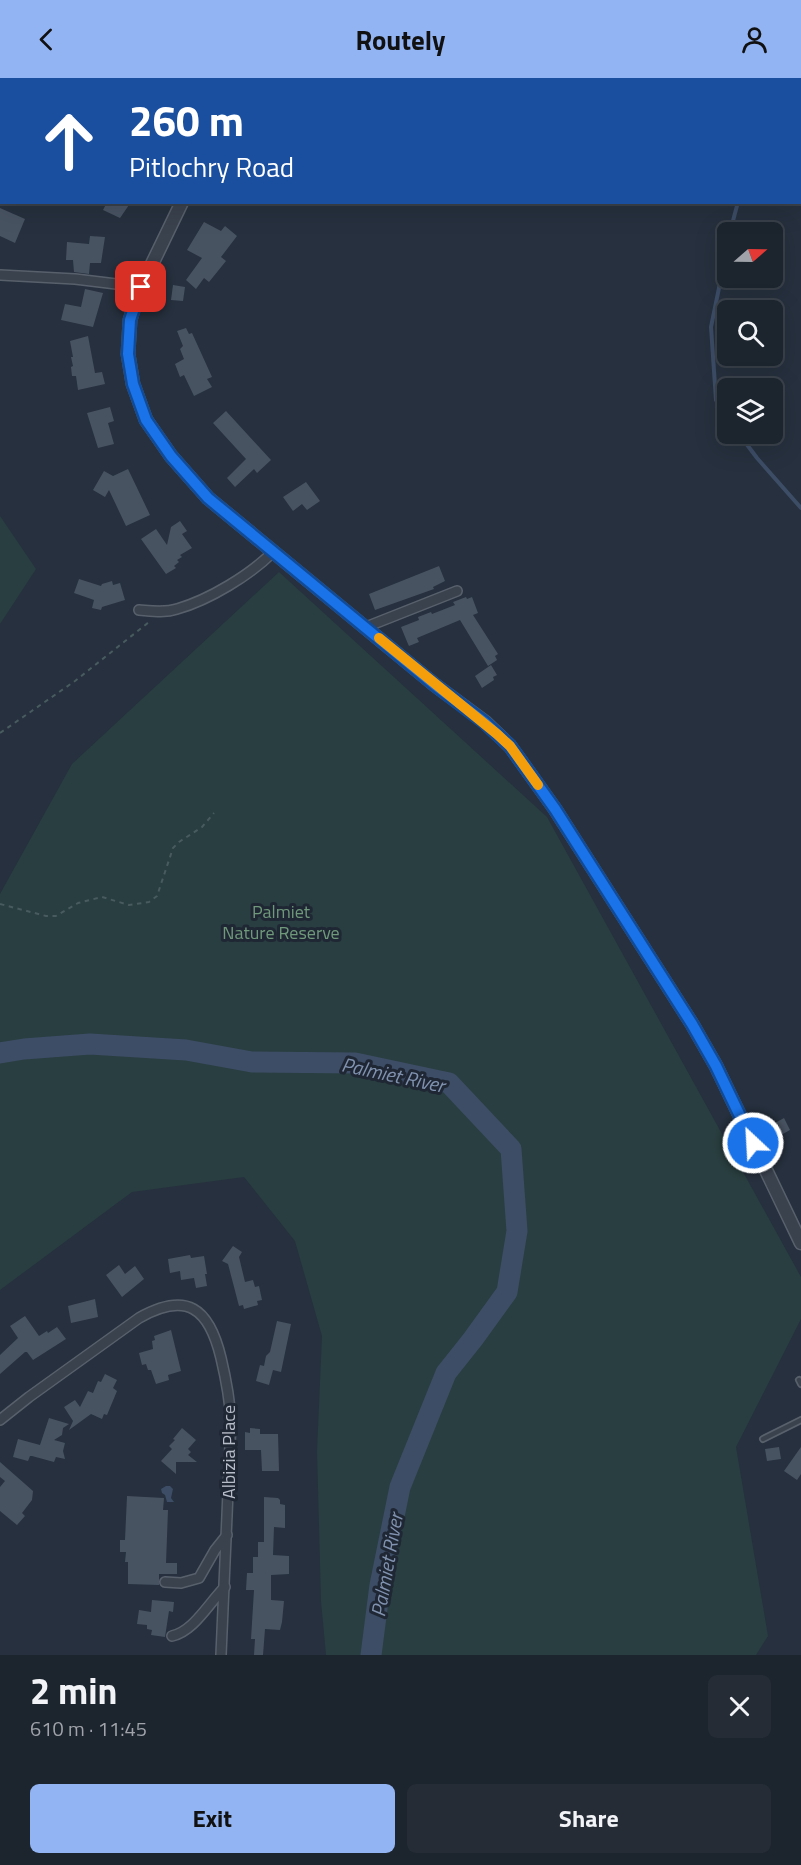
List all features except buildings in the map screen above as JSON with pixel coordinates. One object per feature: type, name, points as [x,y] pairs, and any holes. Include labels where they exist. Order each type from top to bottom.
[{"type":"street","points":[[181,204],[141,287],[130,320],[128,354],[133,384],[146,420],[171,456],[208,498],[435,685],[484,722],[510,746],[555,809],[692,1024],[716,1066],[801,1244]]},
{"type":"street","points":[[0,275],[75,279],[141,287]]},
{"type":"street","points":[[140,610],[163,612],[176,610],[218,591],[255,568],[273,552]]},
{"type":"street","points":[[366,627],[457,591]]},
{"type":"street","name":"Albizia Place","points":[[0,1420],[139,1318],[154,1310],[174,1305],[185,1306],[198,1312],[212,1328],[230,1399],[231,1422],[221,1655]]},
{"type":"street","points":[[165,1582],[181,1583],[199,1578],[215,1550],[227,1535]]},
{"type":"street","points":[[172,1636],[183,1634],[192,1627],[211,1601],[225,1587]]},
{"type":"lane","points":[[763,1439],[801,1420]]},
{"type":"path","points":[[0,733],[75,681],[163,612]]},
{"type":"path","points":[[0,904],[46,916],[56,916],[78,903],[102,897],[129,905],[149,902],[157,896],[173,848],[202,827],[214,813]]},
{"type":"green space","points":[[0,516],[36,569],[0,624]]},
{"type":"green space","name":"Palmiet Nature Reserve","points":[[279,572],[547,817],[801,1277],[801,1319],[736,1447],[768,1636],[756,1655],[326,1655],[321,1601],[317,1451],[322,1336],[295,1241],[244,1177],[132,1192],[0,1290],[0,894],[72,764]]},
{"type":"water","points":[[166,1486],[173,1489],[171,1498],[174,1502],[167,1502],[162,1493],[161,1489]]},
{"type":"waterway","points":[[733,222],[737,204]]},
{"type":"waterway","points":[[717,401],[711,327],[719,288]]},
{"type":"waterway","points":[[746,444],[801,508]]},
{"type":"waterway","name":"Palmiet River","points":[[0,1053],[90,1044],[186,1050],[252,1062],[355,1063],[449,1083],[511,1149],[517,1231],[507,1292],[446,1373],[400,1487],[380,1585],[371,1655]]},
{"type":"slow traffic","points":[[379,638],[484,722],[510,746],[538,785]]},
{"type":"route","points":[[141,287],[130,320],[128,354],[133,384],[146,420],[171,456],[208,498],[435,685],[484,722],[510,746],[555,809],[692,1024],[716,1066],[753,1143]]}]
